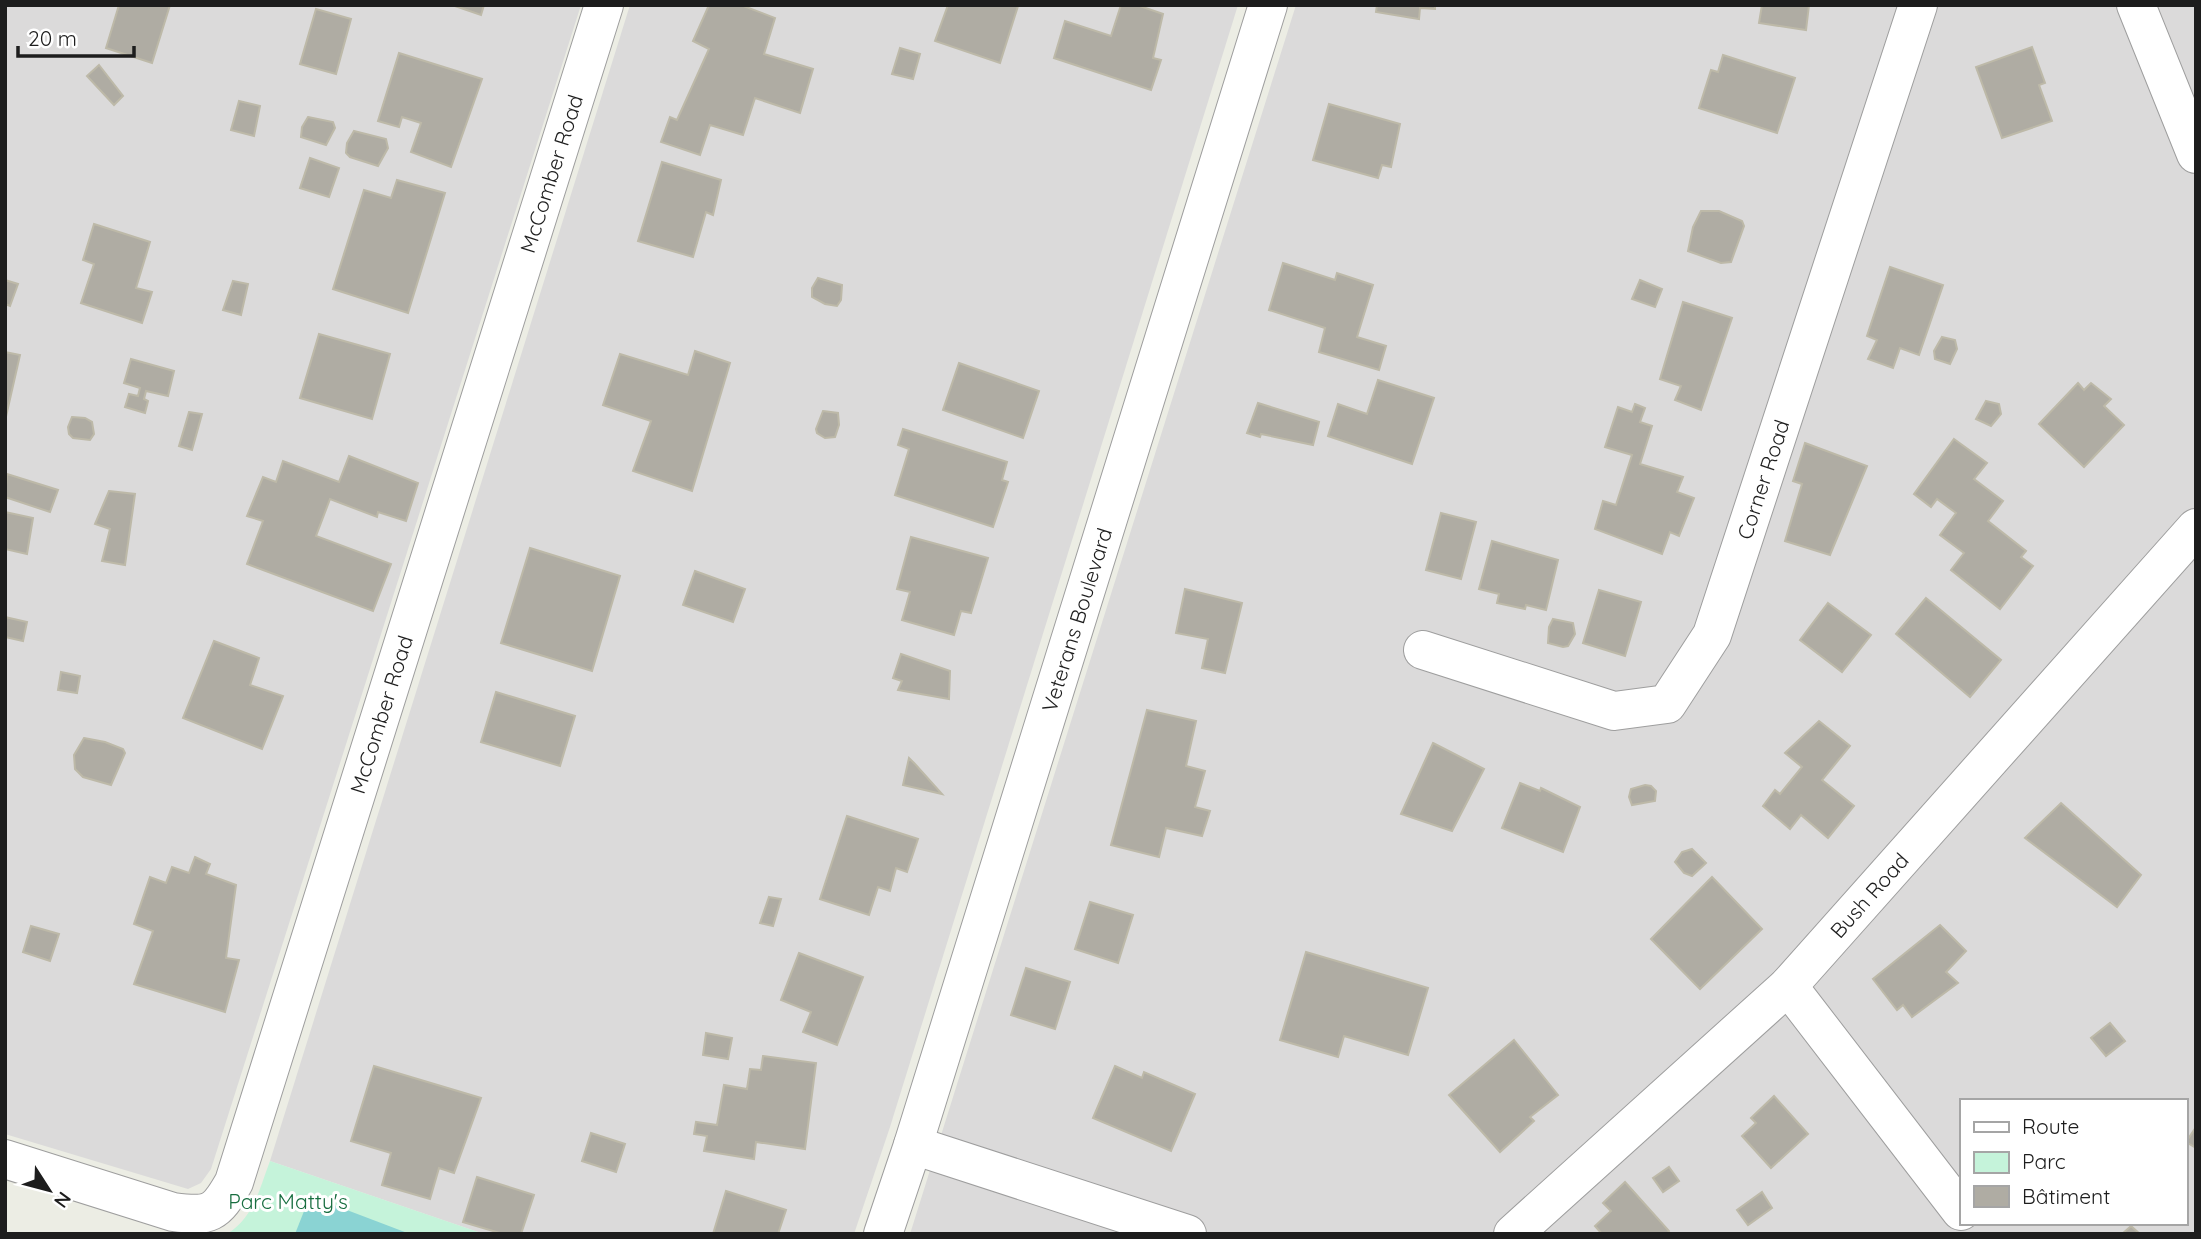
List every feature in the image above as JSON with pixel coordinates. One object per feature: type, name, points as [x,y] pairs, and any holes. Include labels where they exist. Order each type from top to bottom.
[{"type":"street","name":"McComber Road","points":[[5,1159],[190,1215],[203,1215],[217,1208],[234,1182],[604,5]]},
{"type":"street","name":"Veterans Boulevard","points":[[883,1234],[1268,5]]},
{"type":"street","name":"Corner Road","points":[[1423,650],[1614,710],[1667,704],[1712,635],[1919,5]]},
{"type":"street","points":[[2136,5],[2196,154]]},
{"type":"street","name":"Bush Road","points":[[1513,1234],[1788,986],[2196,528]]},
{"type":"street","points":[[1788,986],[1960,1210]]},
{"type":"street","points":[[913,1145],[1187,1234]]},
{"type":"shaded area","points":[[5,5],[581,5],[211,1169],[201,1183],[188,1189],[5,1134]]},
{"type":"shaded area","points":[[630,5],[1238,5],[890,1127],[854,1234],[484,1234],[270,1161]]},
{"type":"shaded area","points":[[1296,5],[2196,5],[2196,1234],[910,1234]]},
{"type":"shaded area","points":[[310,1196],[410,1234],[295,1234]]},
{"type":"green space","name":"Parc Matty's","points":[[270,1161],[484,1234],[227,1234],[250,1211]]},
{"type":"building","points":[[119,5],[170,5],[152,63],[106,48]]},
{"type":"building","points":[[452,5],[484,5],[481,15]]},
{"type":"building","points":[[709,5],[741,5],[775,18],[764,54],[813,69],[800,113],[755,98],[743,135],[710,125],[700,155],[661,142],[670,117],[677,120],[709,49],[693,41]]},
{"type":"building","points":[[948,5],[1018,6],[1000,63],[935,41]]},
{"type":"building","points":[[1121,5],[1137,5],[1163,14],[1153,58],[1161,60],[1151,90],[1054,58],[1065,21],[1111,36]]},
{"type":"building","points":[[1377,5],[1435,5],[1435,9],[1420,8],[1419,19],[1376,12]]},
{"type":"building","points":[[1762,5],[1809,5],[1806,30],[1759,23]]},
{"type":"building","points":[[316,9],[351,19],[336,74],[300,64]]},
{"type":"building","points":[[2032,47],[2045,83],[2039,85],[2052,121],[2002,138],[1976,67]]},
{"type":"building","points":[[900,48],[920,54],[913,79],[892,74]]},
{"type":"building","points":[[399,53],[482,79],[451,167],[411,152],[421,123],[402,117],[399,127],[378,121]]},
{"type":"building","points":[[1723,55],[1795,78],[1777,133],[1699,108],[1711,70],[1718,72]]},
{"type":"building","points":[[99,65],[123,96],[114,105],[87,76]]},
{"type":"building","points":[[239,101],[260,106],[254,136],[231,130]]},
{"type":"building","points":[[1329,104],[1400,124],[1391,167],[1382,165],[1378,178],[1313,160]]},
{"type":"building","points":[[308,117],[333,122],[335,128],[326,145],[301,137],[302,127]]},
{"type":"building","points":[[354,131],[386,139],[388,148],[378,166],[350,157],[346,153],[347,143]]},
{"type":"building","points":[[310,158],[339,168],[329,197],[300,188]]},
{"type":"building","points":[[662,162],[721,180],[713,215],[706,212],[693,257],[638,241]]},
{"type":"building","points":[[397,180],[445,193],[408,313],[333,289],[364,190],[391,198]]},
{"type":"building","points":[[1701,211],[1719,211],[1742,221],[1744,226],[1731,262],[1721,263],[1688,251],[1693,227]]},
{"type":"building","points":[[94,224],[150,242],[136,288],[152,292],[142,323],[81,303],[94,264],[83,260]]},
{"type":"building","points":[[1283,263],[1335,280],[1337,273],[1373,285],[1357,337],[1386,346],[1379,370],[1319,352],[1325,328],[1269,310]]},
{"type":"building","points":[[1890,267],[1943,285],[1919,355],[1900,348],[1893,368],[1868,359],[1877,340],[1867,336]]},
{"type":"building","points":[[818,278],[842,285],[841,300],[837,306],[825,304],[812,297],[812,288]]},
{"type":"building","points":[[5,280],[18,284],[10,306],[5,304]]},
{"type":"building","points":[[1640,280],[1662,289],[1655,307],[1632,299]]},
{"type":"building","points":[[233,281],[248,284],[241,315],[223,310]]},
{"type":"building","points":[[1683,302],[1732,318],[1701,410],[1675,400],[1681,386],[1660,379]]},
{"type":"building","points":[[319,334],[390,354],[372,419],[300,398]]},
{"type":"building","points":[[1942,337],[1955,340],[1957,349],[1950,364],[1935,359],[1934,351]]},
{"type":"building","points":[[695,351],[730,363],[692,491],[633,471],[651,421],[603,405],[620,354],[688,375]]},
{"type":"building","points":[[5,352],[20,355],[5,421]]},
{"type":"building","points":[[131,359],[174,371],[168,396],[146,391],[144,399],[148,401],[145,413],[125,407],[129,394],[138,396],[140,388],[124,383]]},
{"type":"building","points":[[959,363],[1039,391],[1023,438],[943,410]]},
{"type":"building","points":[[1378,380],[1434,398],[1412,464],[1328,436],[1338,404],[1367,414]]},
{"type":"building","points":[[2078,383],[2084,390],[2091,383],[2111,399],[2104,406],[2124,425],[2084,467],[2039,424]]},
{"type":"building","points":[[1986,401],[1999,404],[2001,414],[1991,426],[1976,419]]},
{"type":"building","points":[[1258,403],[1319,422],[1313,445],[1247,433]]},
{"type":"building","points":[[1635,404],[1645,408],[1640,422],[1652,426],[1640,464],[1683,477],[1677,492],[1694,498],[1679,536],[1670,532],[1662,554],[1595,529],[1603,501],[1616,505],[1632,455],[1605,447],[1618,407],[1632,412]]},
{"type":"building","points":[[823,411],[838,413],[839,425],[835,437],[825,438],[817,433]]},
{"type":"building","points":[[189,412],[202,414],[192,450],[179,446]]},
{"type":"building","points":[[72,417],[85,418],[92,422],[94,434],[90,440],[73,438],[69,434],[68,427]]},
{"type":"building","points":[[903,429],[1007,462],[1002,480],[1008,482],[993,527],[895,495],[909,449],[898,445]]},
{"type":"building","points":[[1954,439],[1987,463],[1974,479],[2003,501],[1988,521],[2026,551],[2021,557],[2033,566],[2000,609],[1951,570],[1964,553],[1940,535],[1956,513],[1937,499],[1931,507],[1914,494]]},
{"type":"building","points":[[1805,443],[1867,466],[1830,555],[1785,541],[1802,484],[1793,481]]},
{"type":"building","points":[[349,456],[418,483],[406,521],[378,512],[377,517],[330,499],[316,536],[391,564],[373,611],[247,564],[263,521],[247,516],[263,477],[276,482],[283,461],[339,482]]},
{"type":"building","points":[[7,474],[58,490],[50,512],[5,497]]},
{"type":"building","points":[[109,491],[135,494],[125,565],[102,561],[110,529],[95,524]]},
{"type":"building","points":[[5,512],[33,518],[27,554],[5,549]]},
{"type":"building","points":[[1441,513],[1476,522],[1461,579],[1426,570]]},
{"type":"building","points":[[911,537],[988,558],[971,613],[961,611],[954,635],[902,620],[910,592],[897,589]]},
{"type":"building","points":[[1492,541],[1558,560],[1546,610],[1526,605],[1525,609],[1497,603],[1499,594],[1479,589]]},
{"type":"building","points":[[530,548],[620,576],[592,671],[501,643]]},
{"type":"building","points":[[695,571],[745,589],[733,622],[683,605]]},
{"type":"building","points":[[1185,589],[1242,603],[1225,673],[1202,668],[1208,639],[1176,633]]},
{"type":"building","points":[[1599,590],[1641,602],[1625,656],[1583,643]]},
{"type":"building","points":[[1926,598],[2001,660],[1970,697],[1896,634]]},
{"type":"building","points":[[1828,603],[1871,635],[1842,672],[1800,640]]},
{"type":"building","points":[[5,617],[27,622],[23,641],[5,637]]},
{"type":"building","points":[[1553,619],[1573,623],[1575,634],[1568,646],[1548,643],[1549,627]]},
{"type":"building","points":[[214,641],[259,658],[250,685],[283,696],[262,749],[183,718]]},
{"type":"building","points":[[901,654],[950,671],[949,699],[898,690],[902,681],[893,678]]},
{"type":"building","points":[[61,672],[80,676],[77,693],[58,690]]},
{"type":"building","points":[[496,692],[575,716],[560,766],[481,742]]},
{"type":"building","points":[[1147,710],[1196,721],[1186,766],[1205,771],[1195,807],[1210,811],[1202,836],[1166,828],[1159,857],[1111,845]]},
{"type":"building","points":[[1819,721],[1850,746],[1822,780],[1854,806],[1828,838],[1801,815],[1790,829],[1763,806],[1775,790],[1780,794],[1802,767],[1785,753]]},
{"type":"building","points":[[84,738],[123,749],[125,753],[111,785],[83,777],[75,769],[74,755]]},
{"type":"building","points":[[1433,743],[1484,769],[1452,831],[1401,814]]},
{"type":"building","points":[[909,758],[915,764],[942,794],[903,785]]},
{"type":"building","points":[[1520,783],[1540,791],[1541,788],[1580,807],[1563,852],[1502,828]]},
{"type":"building","points":[[1645,785],[1656,791],[1655,801],[1632,805],[1629,797],[1631,789]]},
{"type":"building","points":[[2061,803],[2141,875],[2117,907],[2025,838]]},
{"type":"building","points":[[847,816],[918,839],[907,872],[896,868],[890,891],[878,887],[869,915],[820,899]]},
{"type":"building","points":[[1692,849],[1706,863],[1692,876],[1684,873],[1675,862],[1682,852]]},
{"type":"building","points":[[195,857],[210,864],[206,874],[236,885],[226,958],[239,960],[225,1012],[134,984],[153,931],[134,924],[150,877],[166,883],[172,867],[189,873]]},
{"type":"building","points":[[1712,877],[1762,929],[1700,989],[1651,939]]},
{"type":"building","points":[[769,897],[781,899],[773,926],[760,923]]},
{"type":"building","points":[[1090,902],[1133,915],[1118,963],[1075,949]]},
{"type":"building","points":[[1940,925],[1966,951],[1946,972],[1958,983],[1912,1017],[1903,1005],[1897,1010],[1873,979]]},
{"type":"building","points":[[31,926],[59,934],[50,961],[23,952]]},
{"type":"building","points":[[1306,952],[1428,988],[1408,1055],[1344,1036],[1338,1057],[1280,1040]]},
{"type":"building","points":[[799,953],[863,977],[837,1045],[803,1032],[811,1012],[781,1000]]},
{"type":"building","points":[[1026,968],[1070,982],[1055,1029],[1011,1015]]},
{"type":"building","points":[[2110,1023],[2125,1041],[2106,1056],[2091,1038]]},
{"type":"building","points":[[706,1033],[732,1038],[728,1059],[703,1055]]},
{"type":"building","points":[[1514,1040],[1558,1095],[1530,1117],[1534,1121],[1500,1152],[1449,1095]]},
{"type":"building","points":[[763,1056],[816,1063],[805,1149],[756,1142],[754,1159],[704,1151],[707,1136],[694,1134],[696,1122],[717,1125],[724,1085],[747,1089],[750,1069],[761,1070]]},
{"type":"building","points":[[374,1066],[481,1098],[454,1173],[439,1168],[430,1199],[382,1185],[391,1153],[351,1141]]},
{"type":"building","points":[[1115,1066],[1142,1078],[1144,1072],[1195,1094],[1171,1151],[1093,1118]]},
{"type":"building","points":[[1774,1096],[1808,1134],[1771,1168],[1742,1136],[1756,1123],[1751,1118]]},
{"type":"building","points":[[2196,1127],[2196,1148],[2187,1140]]},
{"type":"building","points":[[591,1133],[625,1144],[616,1172],[582,1161]]},
{"type":"building","points":[[1669,1167],[1679,1181],[1663,1192],[1653,1178]]},
{"type":"building","points":[[477,1177],[534,1195],[521,1234],[503,1234],[463,1222]]},
{"type":"building","points":[[1625,1182],[1669,1231],[1667,1234],[1602,1234],[1595,1226],[1611,1211],[1603,1203]]},
{"type":"building","points":[[726,1191],[786,1210],[778,1234],[713,1234]]},
{"type":"building","points":[[1762,1192],[1772,1208],[1748,1225],[1737,1210]]},
{"type":"building","points":[[2131,1226],[2140,1234],[2122,1234]]}]
